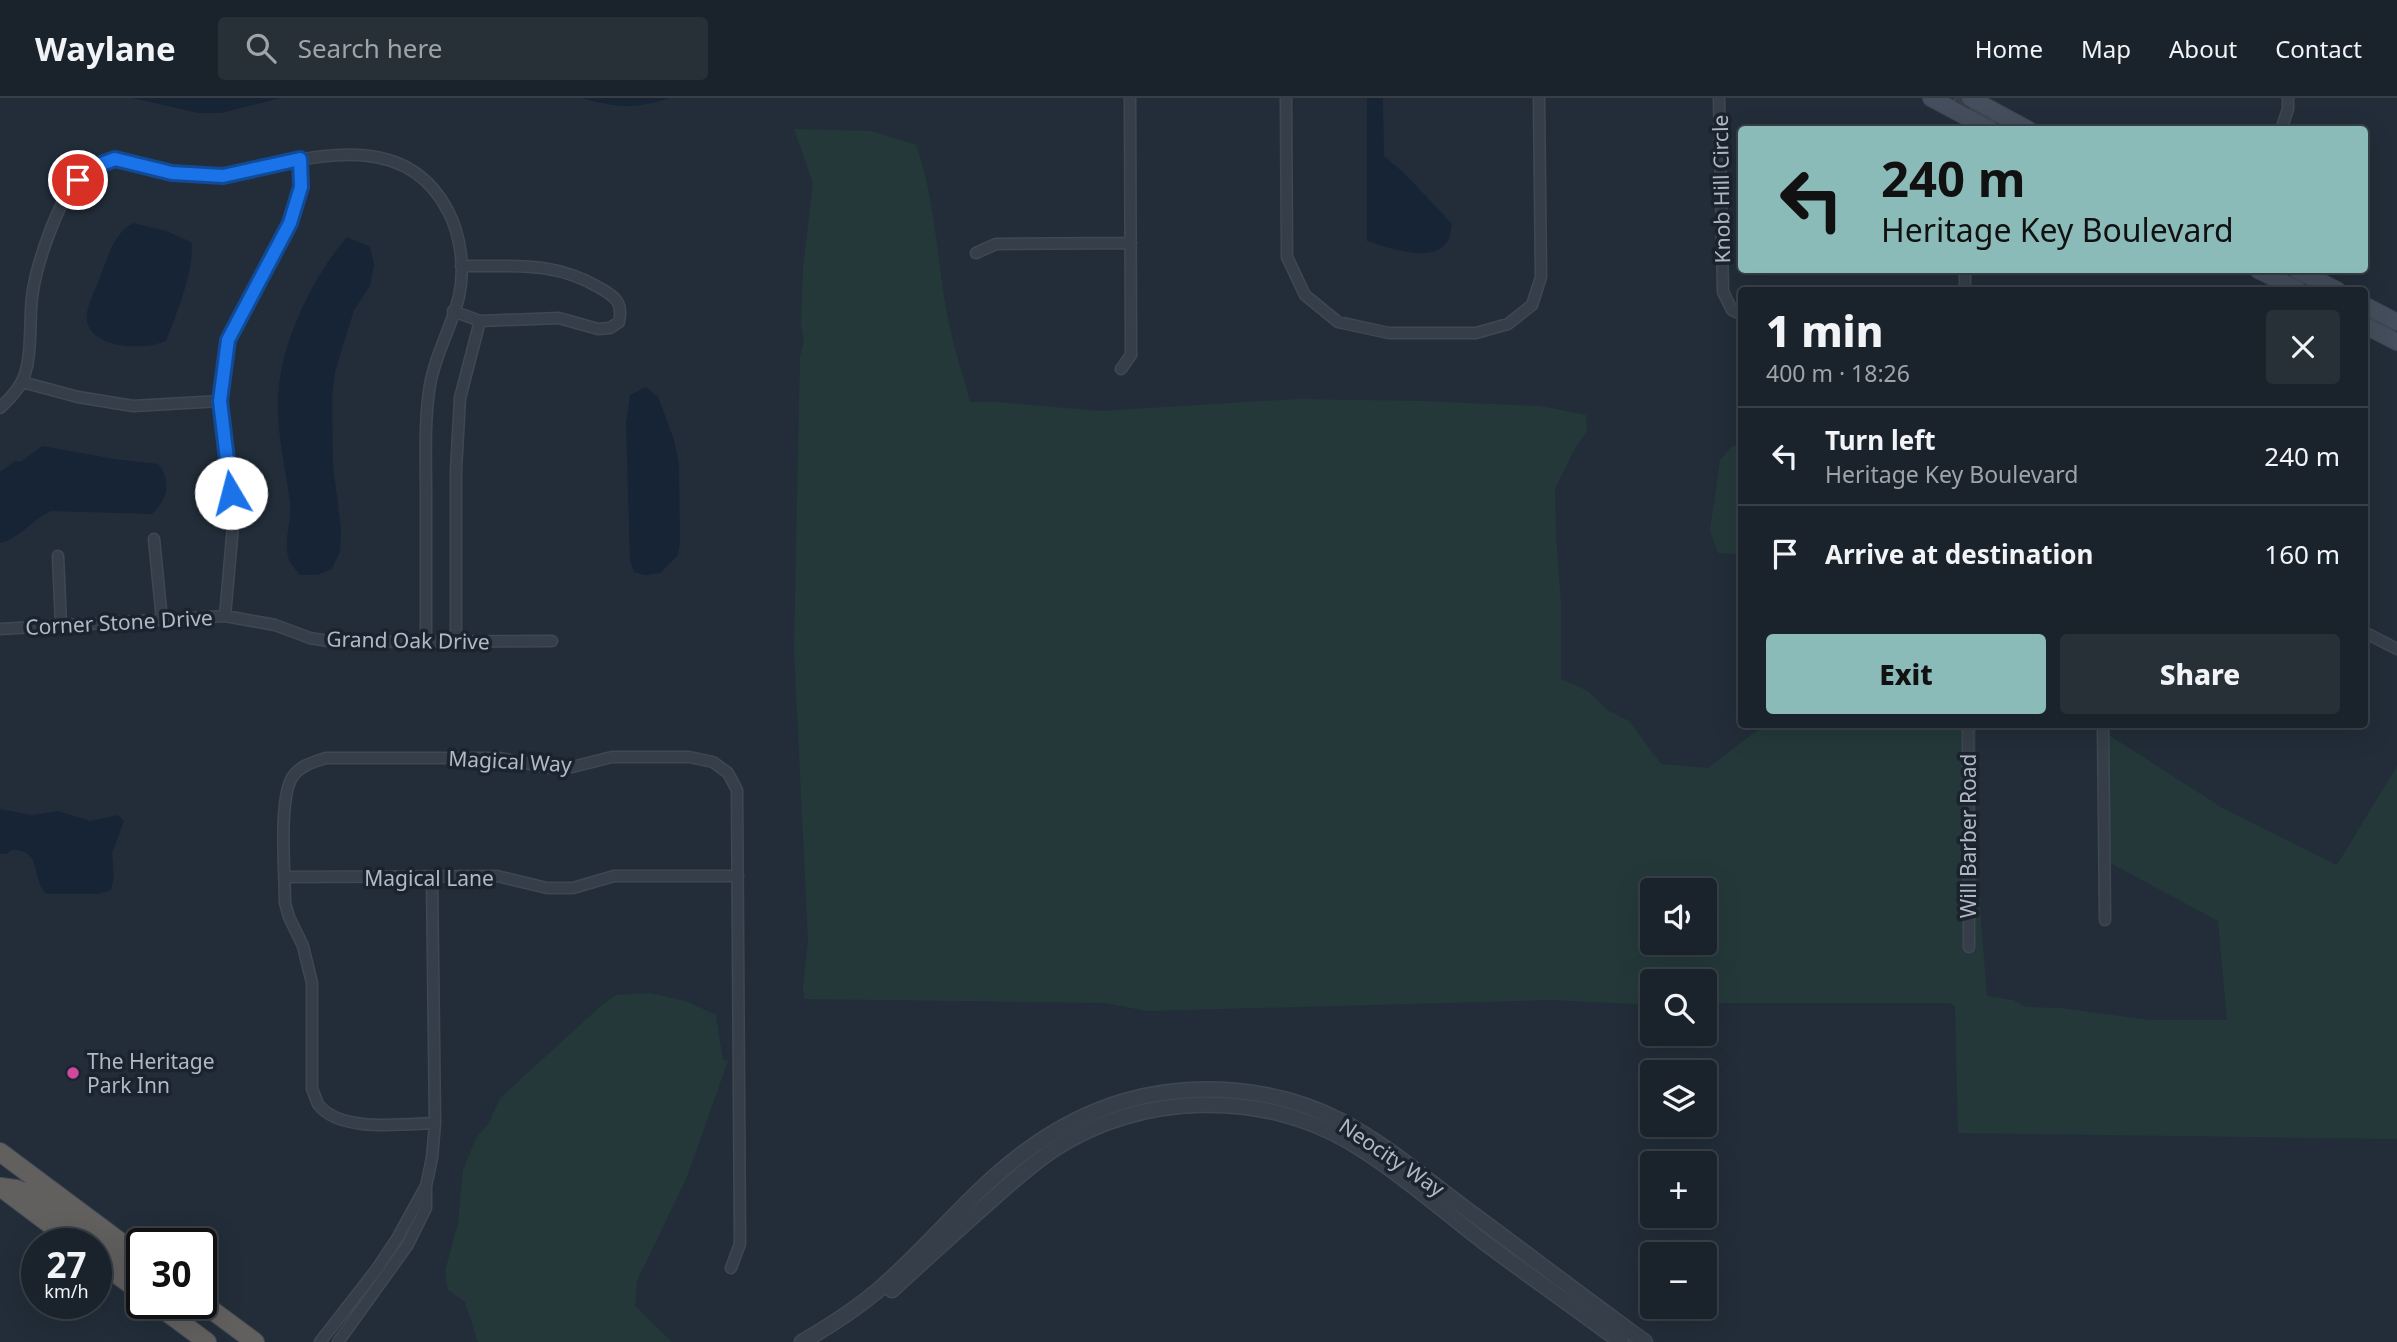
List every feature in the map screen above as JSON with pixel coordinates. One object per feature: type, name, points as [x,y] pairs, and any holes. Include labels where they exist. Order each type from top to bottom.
[{"type":"highway","points":[[2,1155],[126,1246]]},
{"type":"highway","points":[[0,1187],[55,1228]]},
{"type":"highway","points":[[0,1187],[36,1196],[112,1254],[126,1259]]},
{"type":"highway","points":[[217,1314],[255,1342]]},
{"type":"highway","points":[[176,1319],[207,1342]]},
{"type":"main road","points":[[1931,98],[1963,122]]},
{"type":"main road","points":[[1970,98],[2022,126]]},
{"type":"main road","points":[[2264,273],[2292,287]]},
{"type":"main road","points":[[2303,273],[2331,287]]},
{"type":"main road","points":[[2368,307],[2397,322]]},
{"type":"main road","points":[[2368,327],[2397,342]]},
{"type":"street","points":[[1121,369],[1131,355],[1130,98]]},
{"type":"street","points":[[1286,98],[1287,257],[1305,295],[1338,322],[1389,333],[1476,333],[1508,324],[1532,305],[1541,277],[1539,98]]},
{"type":"street","name":"Knob Hill Circle","points":[[1719,98],[1723,292],[1732,310],[1738,313]]},
{"type":"street","points":[[1962,98],[1963,122]]},
{"type":"street","points":[[2282,126],[2288,109],[2288,98]]},
{"type":"street","points":[[0,408],[22,382],[27,364],[32,298],[44,246],[69,191],[88,169],[115,159],[172,173],[223,176],[300,159],[355,153],[390,160],[421,175],[441,198],[456,227],[461,266],[459,296],[440,344],[430,384],[425,435],[426,642]]},
{"type":"street","name":"Corner Stone Drive","points":[[0,629],[225,616],[234,515],[220,401],[228,340],[290,223],[301,187],[300,159]]},
{"type":"street","points":[[976,253],[996,244],[1131,243]]},
{"type":"street","points":[[453,311],[480,321],[559,318],[598,329],[610,328],[619,322],[621,309],[616,297],[579,275],[545,267],[461,266]]},
{"type":"street","points":[[457,641],[456,470],[460,398],[480,321]]},
{"type":"street","points":[[22,382],[78,397],[133,406],[220,401]]},
{"type":"street","points":[[154,539],[162,620]]},
{"type":"street","points":[[58,556],[61,625]]},
{"type":"street","name":"Grand Oak Drive","points":[[225,616],[275,625],[310,638],[334,642],[552,641]]},
{"type":"street","points":[[2368,634],[2397,649]]},
{"type":"street","name":"Will Barber Road","points":[[1968,728],[1969,947]]},
{"type":"street","points":[[2103,728],[2105,920]]},
{"type":"street","name":"Magical Way","points":[[435,1124],[352,1124],[334,1117],[318,1105],[312,1089],[312,983],[303,946],[287,910],[285,800],[292,777],[305,765],[326,758],[499,758],[551,768],[572,767],[612,757],[689,757],[713,762],[728,773],[737,790],[740,1244],[731,1268]]},
{"type":"street","name":"Magical Lane","points":[[285,877],[497,876],[547,888],[573,888],[614,876],[738,876]]},
{"type":"street","points":[[338,1342],[407,1246],[426,1209],[426,1186],[435,1124],[432,877]]},
{"type":"street","name":"Neocity Way","points":[[802,1342],[842,1317],[876,1291],[1016,1159],[1052,1134],[1125,1101],[1195,1090],[1259,1094],[1310,1116],[1377,1160],[1621,1342]]},
{"type":"street","name":"Neocity Way","points":[[820,1342],[887,1295],[1029,1167],[1058,1147],[1095,1128],[1140,1113],[1197,1104],[1339,1120],[1366,1135],[1645,1342]]},
{"type":"street","points":[[320,1342],[376,1270],[426,1186]]},
{"type":"street","points":[[1486,1243],[1494,1229]]},
{"type":"green space","points":[[794,129],[871,131],[916,145],[931,205],[948,320],[970,402],[1100,411],[1298,399],[1422,401],[1540,406],[1586,415],[1587,431],[1574,450],[1555,489],[1561,604],[1561,679],[1588,691],[1607,710],[1629,721],[1661,764],[1708,768],[1760,728],[1976,728],[1976,859],[1987,996],[2013,1000],[2026,1007],[2060,1008],[2149,1020],[2227,1020],[2218,921],[2101,858],[2101,730],[2224,809],[2337,865],[2397,766],[2397,1139],[1958,1133],[1955,1007],[1951,1003],[1717,1003],[1717,969],[1640,969],[1640,1004],[1551,1000],[1147,1011],[1104,1003],[804,999],[808,940],[794,649],[800,357],[804,341],[801,324],[803,268],[813,183]]},
{"type":"green space","points":[[1732,446],[1738,446],[1738,554],[1718,553],[1710,531],[1720,460]]},
{"type":"green space","points":[[651,993],[688,1002],[716,1015],[723,1060],[728,1061],[686,1179],[637,1281],[635,1306],[672,1342],[478,1342],[465,1302],[448,1290],[445,1271],[458,1223],[463,1170],[476,1138],[489,1123],[500,1098],[603,1004],[616,995]]},
{"type":"water","points":[[132,98],[281,98],[221,113],[199,113]]},
{"type":"water","points":[[583,98],[669,98],[626,106]]},
{"type":"water","points":[[1367,98],[1383,98],[1384,156],[1405,174],[1452,224],[1448,241],[1441,248],[1432,252],[1410,252],[1367,241]]},
{"type":"water","points":[[133,223],[166,231],[191,242],[188,278],[166,341],[147,346],[126,346],[106,341],[91,331],[87,323],[90,303],[110,251],[117,238]]},
{"type":"water","points":[[347,237],[370,247],[374,265],[370,286],[354,310],[335,372],[332,397],[333,465],[341,529],[340,551],[332,569],[317,575],[300,575],[290,562],[287,548],[290,503],[279,428],[280,381],[284,359],[299,314],[321,272]]},
{"type":"water","points":[[646,387],[658,397],[674,440],[679,463],[680,542],[678,555],[660,573],[645,575],[634,572],[630,561],[626,423],[630,395]]},
{"type":"water","points":[[42,446],[158,464],[165,477],[165,496],[152,514],[51,511],[0,543],[0,472],[15,461],[21,462]]},
{"type":"water","points":[[0,809],[32,815],[58,811],[90,821],[118,815],[124,821],[112,853],[114,877],[111,890],[99,894],[46,894],[28,854],[11,850],[7,854],[0,854]]},
{"type":"place","name":"The Heritage Park Inn","points":[[73,1073]]},
{"type":"route","points":[[78,180],[88,169],[115,159],[172,173],[223,176],[300,159],[301,187],[290,223],[228,340],[220,401],[231,493]]}]
